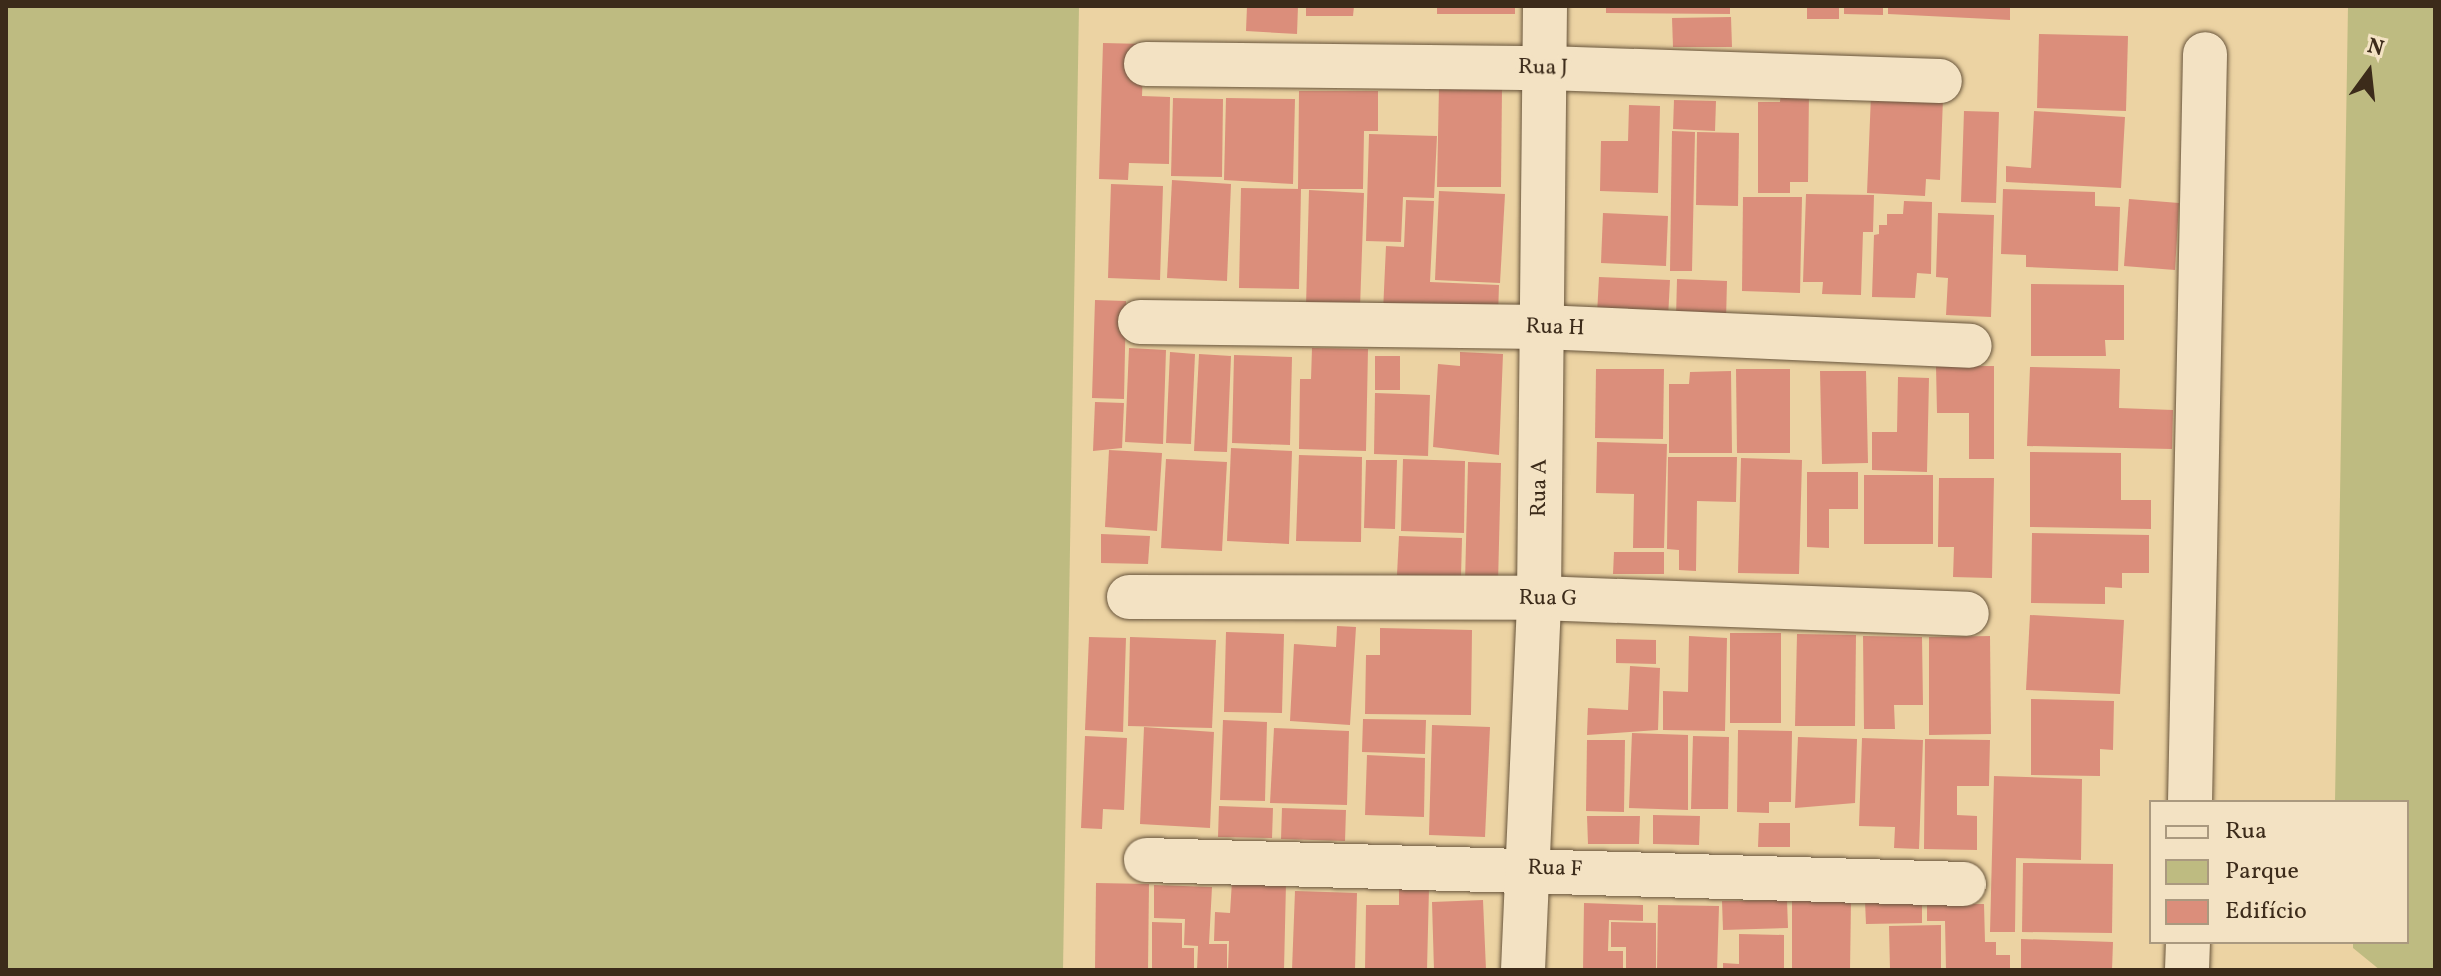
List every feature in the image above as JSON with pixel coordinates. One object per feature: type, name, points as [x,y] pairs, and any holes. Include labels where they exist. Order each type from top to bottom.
[{"type":"street","name":"Rua A","points":[[1523,970],[1539,598],[1545,6]]},
{"type":"street","points":[[2190,800],[2205,54]]},
{"type":"street","name":"Rua J","points":[[1146,64],[1546,68],[1940,81]]},
{"type":"street","name":"Rua H","points":[[1140,322],[1542,327],[1970,346]]},
{"type":"street","name":"Rua G","points":[[1129,597],[1539,598],[1967,614]]},
{"type":"street","name":"Rua F","points":[[1146,860],[1526,868],[1964,884]]},
{"type":"street","points":[[2187,970],[2188,944]]},
{"type":"green space","points":[[6,6],[1079,6],[1063,970],[6,970]]},
{"type":"green space","points":[[2348,6],[2435,6],[2435,970],[2380,970],[2353,948],[2353,944],[2409,944],[2409,800],[2335,800]]},
{"type":"building","points":[[1247,6],[1298,6],[1297,34],[1246,31]]},
{"type":"building","points":[[1306,6],[1354,6],[1353,16],[1306,16]]},
{"type":"building","points":[[1437,6],[1515,6],[1515,14],[1437,14]]},
{"type":"building","points":[[1606,6],[1730,6],[1730,14],[1606,13]]},
{"type":"building","points":[[1807,6],[1839,6],[1839,19],[1807,19]]},
{"type":"building","points":[[1844,6],[1883,6],[1883,15],[1844,14]]},
{"type":"building","points":[[1888,6],[2010,6],[2010,20],[1888,14]]},
{"type":"building","points":[[1731,17],[1732,47],[1673,47],[1672,18]]},
{"type":"building","points":[[2039,34],[2128,36],[2126,111],[2037,108]]},
{"type":"building","points":[[1103,43],[1144,44],[1142,96],[1170,97],[1169,164],[1129,163],[1128,180],[1099,179]]},
{"type":"building","points":[[1439,86],[1502,87],[1501,187],[1437,187]]},
{"type":"building","points":[[1781,90],[1809,90],[1808,182],[1790,182],[1790,193],[1758,193],[1758,102],[1780,102]]},
{"type":"building","points":[[1299,91],[1378,91],[1378,131],[1364,131],[1363,189],[1298,189]]},
{"type":"building","points":[[1871,95],[1943,98],[1940,180],[1926,179],[1925,196],[1867,193]]},
{"type":"building","points":[[1173,98],[1223,99],[1222,177],[1171,176]]},
{"type":"building","points":[[1226,98],[1295,99],[1293,184],[1224,180]]},
{"type":"building","points":[[1674,100],[1716,101],[1715,131],[1673,129]]},
{"type":"building","points":[[1629,105],[1660,106],[1658,193],[1600,191],[1601,141],[1628,141]]},
{"type":"building","points":[[1964,111],[1999,112],[1996,203],[1961,202]]},
{"type":"building","points":[[2034,111],[2125,117],[2121,188],[2006,182],[2006,166],[2031,168]]},
{"type":"building","points":[[1672,131],[1695,132],[1692,271],[1670,271]]},
{"type":"building","points":[[1697,132],[1739,133],[1738,206],[1696,205]]},
{"type":"building","points":[[1369,134],[1437,136],[1434,198],[1403,197],[1401,242],[1366,241]]},
{"type":"building","points":[[1172,180],[1231,184],[1227,281],[1167,278]]},
{"type":"building","points":[[1111,184],[1163,186],[1160,280],[1108,278]]},
{"type":"building","points":[[1241,188],[1301,189],[1299,289],[1239,288]]},
{"type":"building","points":[[2003,189],[2095,192],[2095,206],[2120,207],[2118,271],[2026,267],[2026,255],[2001,254]]},
{"type":"building","points":[[1309,190],[1364,193],[1360,308],[1306,307]]},
{"type":"building","points":[[1439,191],[1505,194],[1500,283],[1435,280]]},
{"type":"building","points":[[1806,194],[1874,195],[1873,232],[1863,232],[1861,295],[1822,294],[1823,282],[1803,282]]},
{"type":"building","points":[[1743,197],[1802,197],[1800,293],[1742,291]]},
{"type":"building","points":[[2129,199],[2179,203],[2175,270],[2124,266]]},
{"type":"building","points":[[1406,200],[1434,201],[1430,282],[1499,285],[1498,316],[1383,312],[1386,246],[1404,247]]},
{"type":"building","points":[[1904,201],[1932,202],[1931,274],[1917,273],[1915,298],[1872,297],[1874,235],[1879,234],[1879,225],[1887,225],[1887,214],[1903,214]]},
{"type":"building","points":[[1603,213],[1668,216],[1666,266],[1601,263]]},
{"type":"building","points":[[1938,213],[1994,215],[1991,317],[1946,315],[1948,278],[1936,277]]},
{"type":"building","points":[[1599,277],[1670,280],[1668,318],[1597,315]]},
{"type":"building","points":[[1677,279],[1727,281],[1726,320],[1676,318]]},
{"type":"building","points":[[2031,284],[2124,285],[2124,340],[2105,340],[2106,356],[2031,356]]},
{"type":"building","points":[[1095,300],[1126,301],[1124,399],[1092,398]]},
{"type":"building","points":[[1129,348],[1166,350],[1163,444],[1125,442]]},
{"type":"building","points":[[1312,348],[1368,349],[1366,451],[1299,449],[1300,379],[1311,379]]},
{"type":"building","points":[[1170,352],[1195,354],[1191,444],[1166,443]]},
{"type":"building","points":[[1460,352],[1503,354],[1499,455],[1433,447],[1438,364],[1460,366]]},
{"type":"building","points":[[1199,354],[1231,356],[1227,452],[1194,451]]},
{"type":"building","points":[[1234,355],[1292,357],[1290,445],[1232,443]]},
{"type":"building","points":[[1375,356],[1400,356],[1400,390],[1375,390]]},
{"type":"building","points":[[1936,366],[1994,366],[1994,459],[1969,459],[1969,413],[1937,413]]},
{"type":"building","points":[[2030,367],[2120,369],[2119,408],[2173,410],[2172,449],[2027,446]]},
{"type":"building","points":[[1596,369],[1664,369],[1663,439],[1595,438]]},
{"type":"building","points":[[1736,369],[1790,369],[1790,453],[1737,453]]},
{"type":"building","points":[[1731,371],[1732,453],[1669,453],[1669,384],[1689,384],[1690,372]]},
{"type":"building","points":[[1820,371],[1866,371],[1868,463],[1822,464]]},
{"type":"building","points":[[1898,377],[1929,378],[1927,472],[1872,470],[1872,432],[1897,432]]},
{"type":"building","points":[[1375,393],[1430,395],[1428,456],[1374,454]]},
{"type":"building","points":[[1095,402],[1124,403],[1122,448],[1093,451]]},
{"type":"building","points":[[1597,442],[1667,444],[1664,548],[1633,548],[1634,494],[1596,493]]},
{"type":"building","points":[[1231,448],[1292,451],[1289,544],[1227,541]]},
{"type":"building","points":[[1109,450],[1162,453],[1157,531],[1105,527]]},
{"type":"building","points":[[2030,452],[2121,453],[2121,500],[2151,500],[2151,529],[2030,527]]},
{"type":"building","points":[[1299,455],[1362,457],[1361,542],[1296,541]]},
{"type":"building","points":[[1668,457],[1737,457],[1736,502],[1697,501],[1696,571],[1679,570],[1679,550],[1667,549]]},
{"type":"building","points":[[1741,458],[1802,460],[1799,574],[1738,573]]},
{"type":"building","points":[[1166,459],[1227,462],[1222,551],[1161,548]]},
{"type":"building","points":[[1403,459],[1465,461],[1464,533],[1401,531]]},
{"type":"building","points":[[1366,460],[1397,460],[1395,529],[1364,528]]},
{"type":"building","points":[[1468,462],[1501,463],[1498,583],[1465,583]]},
{"type":"building","points":[[1807,472],[1858,472],[1858,509],[1829,509],[1829,548],[1807,547]]},
{"type":"building","points":[[1864,475],[1933,475],[1933,544],[1864,544]]},
{"type":"building","points":[[1939,478],[1994,478],[1992,578],[1953,577],[1954,547],[1938,547]]},
{"type":"building","points":[[2032,533],[2149,535],[2149,573],[2122,573],[2122,588],[2105,587],[2105,604],[2031,603]]},
{"type":"building","points":[[1101,534],[1150,536],[1148,564],[1101,563]]},
{"type":"building","points":[[1399,536],[1462,538],[1461,577],[1397,575]]},
{"type":"building","points":[[1614,552],[1664,552],[1664,574],[1613,574]]},
{"type":"building","points":[[2030,615],[2124,620],[2120,694],[2026,690]]},
{"type":"building","points":[[1337,626],[1356,627],[1350,725],[1290,721],[1294,644],[1336,647]]},
{"type":"building","points":[[1380,628],[1472,630],[1471,715],[1365,714],[1366,655],[1380,655]]},
{"type":"building","points":[[1226,632],[1284,634],[1282,713],[1224,712]]},
{"type":"building","points":[[1730,633],[1781,633],[1781,723],[1730,723]]},
{"type":"building","points":[[1797,634],[1856,635],[1855,726],[1795,726]]},
{"type":"building","points":[[1689,636],[1727,638],[1725,731],[1663,730],[1663,691],[1688,692]]},
{"type":"building","points":[[1863,636],[1922,637],[1923,705],[1894,705],[1895,729],[1864,729]]},
{"type":"building","points":[[1990,636],[1991,734],[1929,735],[1929,637]]},
{"type":"building","points":[[1089,637],[1126,638],[1123,732],[1085,730]]},
{"type":"building","points":[[1130,637],[1216,640],[1212,728],[1128,726]]},
{"type":"building","points":[[1616,639],[1656,640],[1656,664],[1616,663]]},
{"type":"building","points":[[1630,666],[1660,668],[1658,730],[1587,735],[1588,708],[1628,710]]},
{"type":"building","points":[[2031,699],[2114,701],[2113,750],[2100,749],[2100,776],[2031,775]]},
{"type":"building","points":[[1363,719],[1426,720],[1425,754],[1362,752]]},
{"type":"building","points":[[1223,720],[1267,722],[1265,801],[1220,800]]},
{"type":"building","points":[[1432,725],[1490,727],[1485,837],[1429,835]]},
{"type":"building","points":[[1144,727],[1214,732],[1210,828],[1140,824]]},
{"type":"building","points":[[1274,728],[1349,731],[1347,805],[1270,803]]},
{"type":"building","points":[[1738,730],[1792,731],[1791,802],[1769,802],[1769,813],[1737,812]]},
{"type":"building","points":[[1632,733],[1688,735],[1688,810],[1629,808]]},
{"type":"building","points":[[1085,736],[1127,738],[1124,810],[1103,809],[1102,829],[1081,828]]},
{"type":"building","points":[[1693,736],[1729,737],[1728,809],[1691,809]]},
{"type":"building","points":[[1798,737],[1857,739],[1855,803],[1795,808]]},
{"type":"building","points":[[1862,738],[1923,740],[1919,849],[1894,848],[1895,827],[1859,826]]},
{"type":"building","points":[[1925,739],[1990,740],[1989,786],[1957,786],[1957,815],[1977,816],[1977,850],[1924,849]]},
{"type":"building","points":[[1587,740],[1625,740],[1624,812],[1586,811]]},
{"type":"building","points":[[1367,755],[1425,758],[1424,817],[1365,815]]},
{"type":"building","points":[[1994,776],[2082,779],[2081,860],[2016,858],[2015,932],[1990,932]]},
{"type":"building","points":[[1219,806],[1273,808],[1272,838],[1218,837]]},
{"type":"building","points":[[1282,808],[1346,810],[1345,841],[1281,839]]},
{"type":"building","points":[[1653,815],[1700,816],[1699,845],[1653,844]]},
{"type":"building","points":[[1587,816],[1640,816],[1639,844],[1588,844]]},
{"type":"building","points":[[1759,823],[1790,823],[1790,847],[1758,847]]},
{"type":"building","points":[[2023,863],[2113,864],[2112,933],[2022,932]]},
{"type":"building","points":[[1232,881],[1286,883],[1284,970],[1228,970],[1229,941],[1214,941],[1215,912],[1230,913]]},
{"type":"building","points":[[1096,883],[1149,884],[1148,970],[1095,970]]},
{"type":"building","points":[[1154,885],[1212,887],[1209,944],[1227,944],[1227,970],[1197,970],[1198,946],[1184,945],[1185,919],[1154,918]]},
{"type":"building","points":[[1399,888],[1429,888],[1427,970],[1365,970],[1366,905],[1399,905]]},
{"type":"building","points":[[1295,891],[1357,893],[1355,970],[1292,970]]},
{"type":"building","points":[[1922,891],[1922,923],[1866,924],[1865,901]]},
{"type":"building","points":[[1483,900],[1486,970],[1434,970],[1432,902]]},
{"type":"building","points":[[1787,900],[1788,928],[1723,930],[1722,901]]},
{"type":"building","points":[[1792,900],[1851,900],[1850,970],[1792,970]]},
{"type":"building","points":[[1584,903],[1643,905],[1643,921],[1609,920],[1608,951],[1623,951],[1623,970],[1583,970]]},
{"type":"building","points":[[1927,904],[1984,904],[1985,942],[1996,942],[1996,955],[2010,955],[2010,970],[1946,970],[1945,921],[1927,921]]},
{"type":"building","points":[[1658,905],[1719,906],[1717,970],[1657,970]]},
{"type":"building","points":[[1152,922],[1182,923],[1182,948],[1194,948],[1194,970],[1152,970]]},
{"type":"building","points":[[1611,922],[1656,923],[1656,970],[1626,970],[1626,947],[1611,947]]},
{"type":"building","points":[[1941,925],[1941,970],[1890,970],[1889,926]]},
{"type":"building","points":[[1739,934],[1784,935],[1784,970],[1723,970],[1723,963],[1739,964]]},
{"type":"building","points":[[2021,939],[2113,942],[2112,970],[2021,970]]}]
